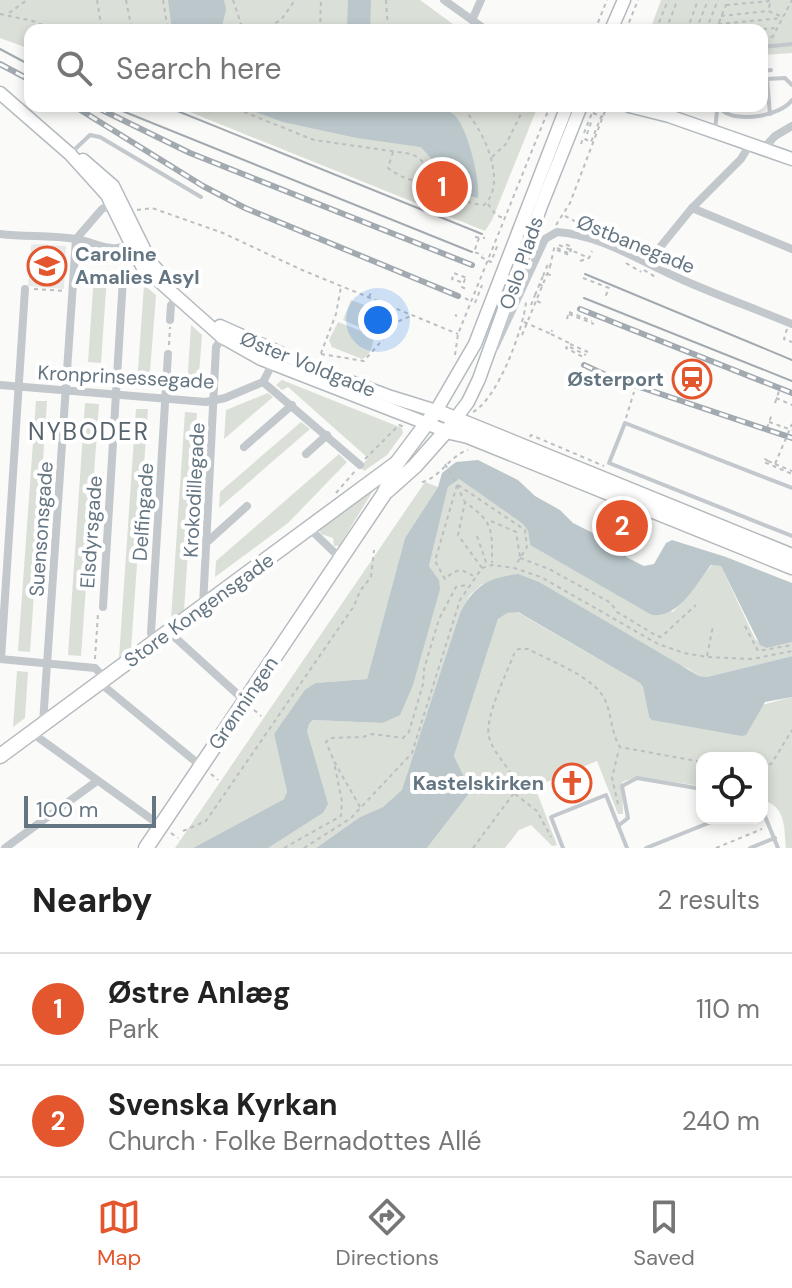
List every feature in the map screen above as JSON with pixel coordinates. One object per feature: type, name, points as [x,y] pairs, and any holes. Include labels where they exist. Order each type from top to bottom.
[{"type":"main road","points":[[436,411],[792,556]]},
{"type":"main road","name":"Grønningen","points":[[146,848],[384,494],[397,463],[436,411]]},
{"type":"main road","points":[[446,431],[468,436],[792,567]]},
{"type":"main road","name":"Grønningen","points":[[384,494],[415,466],[446,431]]},
{"type":"main road","name":"Store Kongensgade","points":[[0,756],[100,677],[203,608],[397,463]]},
{"type":"street","points":[[444,0],[478,24]]},
{"type":"street","points":[[472,20],[481,0]]},
{"type":"street","points":[[614,24],[624,0]]},
{"type":"street","name":"Øster Voldgade","points":[[0,93],[70,154],[102,187],[130,245],[151,276],[177,298],[225,334],[426,425],[446,431]]},
{"type":"street","name":"Oslo Plads","points":[[436,411],[475,344],[565,112]]},
{"type":"street","name":"Oslo Plads","points":[[446,431],[474,390],[535,220],[586,112]]},
{"type":"street","points":[[653,112],[792,159]]},
{"type":"street","points":[[664,112],[669,116]]},
{"type":"street","points":[[648,262],[692,208],[741,159],[792,126]]},
{"type":"street","name":"Øster Voldgade","points":[[70,154],[96,170],[113,186],[155,269],[225,334]]},
{"type":"street","points":[[76,239],[102,209],[112,204]]},
{"type":"street","points":[[692,208],[792,249]]},
{"type":"street","name":"Østbanegade","points":[[489,355],[500,339],[545,239],[552,233],[564,232],[594,240],[790,323]]},
{"type":"street","points":[[0,234],[76,239],[108,249],[130,245]]},
{"type":"street","name":"Suensonsgade","points":[[37,729],[48,664],[76,239]]},
{"type":"street","name":"Elsdyrsgade","points":[[103,607],[123,278]]},
{"type":"street","points":[[25,289],[1,659],[48,664],[100,677],[201,766]]},
{"type":"street","points":[[170,320],[171,305],[177,298]]},
{"type":"street","name":"Krokodillegade","points":[[203,608],[216,347],[225,334]]},
{"type":"street","name":"Delfingade","points":[[151,633],[168,354]]},
{"type":"street","points":[[263,382],[275,358]]},
{"type":"street","name":"Øster Voldgade","points":[[275,358],[436,411]]},
{"type":"street","name":"Øster Voldgade","points":[[263,382],[360,465]]},
{"type":"street","name":"Kronprinsessegade","points":[[0,385],[215,401],[263,382]]},
{"type":"street","points":[[244,447],[292,405]]},
{"type":"street","points":[[306,454],[327,435]]},
{"type":"street","points":[[206,543],[247,506]]},
{"type":"street","points":[[309,528],[340,558]]},
{"type":"street","points":[[169,632],[245,701]]},
{"type":"street","points":[[37,729],[97,781],[161,826]]},
{"type":"street","points":[[5,848],[97,781]]},
{"type":"lane","points":[[768,46],[792,44]]},
{"type":"lane","points":[[768,79],[785,78],[792,85]]},
{"type":"lane","points":[[768,91],[770,114]]},
{"type":"lane","points":[[726,112],[732,116],[770,114],[782,111],[792,100]]},
{"type":"lane","points":[[715,132],[719,112]]},
{"type":"lane","points":[[70,154],[90,135],[100,137],[201,197]]},
{"type":"lane","points":[[792,488],[625,423],[609,463],[792,536]]},
{"type":"lane","points":[[618,826],[628,818],[622,786],[637,778],[696,788]]},
{"type":"lane","points":[[563,848],[551,817],[606,795],[627,848]]},
{"type":"lane","points":[[768,822],[778,848]]},
{"type":"lane","points":[[646,848],[706,824]]},
{"type":"lane","points":[[750,848],[775,838]]},
{"type":"path","points":[[8,14],[27,0]]},
{"type":"path","points":[[97,0],[101,24]]},
{"type":"path","points":[[126,0],[131,24]]},
{"type":"path","points":[[163,0],[167,24]]},
{"type":"path","points":[[233,0],[241,24]]},
{"type":"path","points":[[273,24],[281,20],[295,0]]},
{"type":"path","points":[[320,24],[321,0]]},
{"type":"path","points":[[386,0],[388,24]]},
{"type":"path","points":[[597,24],[607,0]]},
{"type":"path","points":[[628,24],[638,0]]},
{"type":"path","points":[[658,24],[668,0]]},
{"type":"path","points":[[689,24],[698,0]]},
{"type":"path","points":[[698,24],[708,0]]},
{"type":"path","points":[[708,24],[718,0]]},
{"type":"path","points":[[728,0],[718,24],[782,18]]},
{"type":"path","points":[[726,5],[771,0],[768,11]]},
{"type":"path","points":[[768,42],[792,0]]},
{"type":"path","points":[[668,24],[677,1]]},
{"type":"path","points":[[721,16],[768,11],[782,18]]},
{"type":"path","points":[[0,14],[37,24]]},
{"type":"path","points":[[768,29],[777,28]]},
{"type":"path","points":[[768,37],[772,37]]},
{"type":"path","points":[[244,112],[314,140],[412,154],[458,197],[474,205],[488,203]]},
{"type":"path","points":[[467,112],[481,131],[491,158],[494,180],[488,203],[496,215],[505,218]]},
{"type":"path","points":[[491,158],[506,144],[522,112]]},
{"type":"path","points":[[455,358],[458,334],[548,112]]},
{"type":"path","points":[[588,112],[591,120],[598,123]]},
{"type":"path","points":[[581,144],[583,138],[591,142],[602,117],[591,112]]},
{"type":"path","points":[[558,223],[570,203],[605,112]]},
{"type":"path","points":[[585,133],[591,120]]},
{"type":"path","points":[[393,152],[388,168],[397,174],[413,181],[437,179]]},
{"type":"path","points":[[127,211],[152,208],[223,233],[458,334]]},
{"type":"path","points":[[475,237],[485,238]]},
{"type":"path","points":[[479,238],[474,252],[491,262],[498,244]]},
{"type":"path","points":[[531,305],[547,274],[557,239]]},
{"type":"path","points":[[565,244],[572,247],[570,252]]},
{"type":"path","points":[[558,248],[589,258]]},
{"type":"path","points":[[580,261],[589,258],[592,251]]},
{"type":"path","name":"Østbanegade","points":[[619,259],[643,272]]},
{"type":"path","points":[[522,335],[524,322],[537,301],[549,265]]},
{"type":"path","points":[[461,282],[452,279],[454,273],[467,279],[462,287],[466,289]]},
{"type":"path","points":[[547,274],[554,276]]},
{"type":"path","points":[[583,278],[609,288],[606,295],[603,294]]},
{"type":"path","points":[[472,302],[482,285]]},
{"type":"path","points":[[316,369],[336,314],[341,286]]},
{"type":"path","points":[[25,289],[73,292]]},
{"type":"path","points":[[369,298],[372,290]]},
{"type":"path","points":[[457,418],[477,410],[494,392],[525,316],[527,295]]},
{"type":"path","points":[[465,298],[482,306]]},
{"type":"path","points":[[537,301],[543,304]]},
{"type":"path","points":[[321,354],[364,361],[399,321],[411,315]]},
{"type":"path","points":[[568,315],[593,323]]},
{"type":"path","points":[[168,354],[170,320]]},
{"type":"path","points":[[515,320],[552,332],[586,355]]},
{"type":"path","points":[[790,323],[784,339],[792,342]]},
{"type":"path","points":[[43,363],[43,376]]},
{"type":"path","points":[[779,391],[775,400],[792,405]]},
{"type":"path","points":[[625,423],[634,392]]},
{"type":"path","points":[[767,428],[772,414]]},
{"type":"path","points":[[769,422],[791,430]]},
{"type":"path","points":[[775,464],[792,424]]},
{"type":"path","points":[[360,465],[399,425],[405,427]]},
{"type":"path","points":[[538,437],[608,467],[609,463]]},
{"type":"path","points":[[422,482],[430,480],[454,456],[473,448]]},
{"type":"path","points":[[765,459],[768,461],[792,472],[764,462],[765,459]]},
{"type":"path","points":[[445,464],[465,502],[488,521],[516,532],[520,558]]},
{"type":"path","points":[[457,485],[525,530],[527,543],[514,568]]},
{"type":"path","points":[[457,485],[435,561],[445,579],[456,570],[463,570],[474,577]]},
{"type":"path","points":[[465,502],[458,535],[482,568]]},
{"type":"path","points":[[488,521],[492,530],[492,565]]},
{"type":"path","points":[[477,536],[487,567]]},
{"type":"path","points":[[183,831],[206,821],[322,655],[371,577],[374,550]]},
{"type":"path","points":[[520,558],[549,569],[611,603],[617,612],[657,636],[662,636],[696,605]]},
{"type":"path","points":[[304,848],[353,817],[412,753],[460,600],[482,568],[492,565],[514,568],[562,587],[665,646],[707,657],[749,659],[792,651]]},
{"type":"path","points":[[361,809],[326,742],[330,738],[372,734],[403,738],[407,735],[439,619],[456,587],[468,586]]},
{"type":"path","name":"Elsdyrsgade","points":[[100,677],[99,608],[103,607]]},
{"type":"path","points":[[707,657],[713,626]]},
{"type":"path","points":[[745,626],[757,650]]},
{"type":"path","points":[[662,636],[665,646]]},
{"type":"path","points":[[749,659],[749,655],[757,650],[792,645]]},
{"type":"path","points":[[473,848],[514,793],[513,779],[491,743],[488,729],[514,654],[522,648],[593,684],[600,691],[608,706],[615,740],[620,747],[696,761]]},
{"type":"path","points":[[768,765],[792,730]]},
{"type":"path","points":[[407,735],[413,748]]},
{"type":"path","points":[[284,848],[336,820],[342,813],[334,761]]},
{"type":"path","points":[[514,793],[537,811],[551,838]]},
{"type":"path","points":[[342,813],[353,817]]},
{"type":"path","points":[[716,848],[770,826]]},
{"type":"shaded area","points":[[0,0],[420,0],[453,24],[24,24],[24,47],[0,38]]},
{"type":"shaded area","points":[[168,0],[224,0],[226,10],[222,24],[171,24]]},
{"type":"shaded area","points":[[348,0],[371,0],[370,24],[347,24]]},
{"type":"shaded area","points":[[661,0],[792,0],[792,53],[768,55],[768,24],[652,24]]},
{"type":"shaded area","points":[[190,112],[536,112],[485,231]]},
{"type":"shaded area","points":[[256,112],[450,112],[458,119],[466,137],[476,170],[478,198],[462,194],[421,147],[357,138],[283,122]]},
{"type":"shaded area","name":"Caroline Amalies Asyl","points":[[31,245],[66,246],[64,289],[28,286]]},
{"type":"shaded area","points":[[94,275],[107,275],[101,363],[88,362]]},
{"type":"shaded area","points":[[144,285],[156,295],[149,384],[137,384]]},
{"type":"shaded area","points":[[351,300],[380,311],[371,332],[343,320]]},
{"type":"shaded area","points":[[338,322],[374,336],[368,355],[362,359],[332,347],[329,340]]},
{"type":"shaded area","points":[[191,325],[202,335],[198,387],[187,387]]},
{"type":"shaded area","points":[[282,380],[402,428],[403,433],[387,455],[364,471],[360,467],[368,458],[288,387],[282,390],[276,385]]},
{"type":"shaded area","points":[[268,393],[273,397],[224,439],[226,410]]},
{"type":"shaded area","points":[[36,401],[47,401],[30,652],[18,651]]},
{"type":"shaded area","points":[[85,403],[99,404],[81,656],[68,655]]},
{"type":"shaded area","points":[[136,409],[148,409],[131,649],[119,658]]},
{"type":"shaded area","points":[[185,412],[197,413],[184,611],[171,620]]},
{"type":"shaded area","points":[[301,422],[310,429],[219,508],[220,492]]},
{"type":"shaded area","points":[[339,454],[347,462],[288,523],[215,577],[216,561]]},
{"type":"shaded area","points":[[478,460],[518,480],[573,523],[609,541],[628,558],[644,566],[654,564],[666,543],[672,540],[792,583],[792,642],[767,648],[760,645],[721,566],[711,565],[679,606],[652,615],[530,545],[528,531],[523,524],[459,479],[448,487],[429,566],[439,580],[440,589],[413,685],[400,715],[382,723],[313,720],[307,731],[328,804],[323,813],[268,848],[193,848],[284,799],[287,792],[274,734],[305,690],[315,683],[367,679],[405,538],[438,487],[442,473],[456,462]]},
{"type":"shaded area","points":[[459,479],[523,524],[528,531],[530,545],[590,579],[673,612],[712,565],[721,566],[755,639],[767,648],[792,642],[792,656],[707,677],[699,676],[689,669],[482,584],[470,595],[460,613],[403,790],[383,807],[360,817],[316,848],[268,848],[323,813],[308,724],[314,720],[382,723],[439,580],[429,566],[448,487]]},
{"type":"shaded area","points":[[425,482],[438,487],[405,538],[367,679],[314,683],[274,734],[287,792],[284,799],[193,848],[175,848]]},
{"type":"shaded area","points":[[376,486],[339,546],[334,546],[333,538],[321,534],[319,528]]},
{"type":"shaded area","points":[[518,574],[539,582],[699,676],[707,677],[792,656],[792,697],[765,702],[746,735],[742,736],[652,720],[640,683],[518,612],[507,613],[498,619],[454,756],[471,791],[427,848],[316,848],[360,817],[383,807],[402,790],[460,613],[483,585]]},
{"type":"shaded area","points":[[517,612],[640,683],[649,717],[762,705],[792,697],[792,848],[786,848],[780,812],[768,802],[768,752],[696,752],[696,785],[636,777],[622,782],[623,814],[618,814],[597,761],[535,787],[557,845],[552,846],[531,825],[519,830],[505,848],[427,848],[471,791],[454,756],[498,619],[506,613]]},
{"type":"shaded area","points":[[17,671],[28,672],[25,718],[13,727]]},
{"type":"tram line","points":[[0,49],[24,62]]},
{"type":"tram line","points":[[125,112],[472,252]]},
{"type":"tram line","points":[[180,112],[482,234]]},
{"type":"tram line","points":[[585,274],[792,360]]},
{"type":"tram line","points":[[584,298],[792,381]]},
{"type":"railway","points":[[0,64],[24,77]]},
{"type":"railway","points":[[84,112],[203,186],[245,208],[458,296]]},
{"type":"railway","points":[[106,112],[190,153],[472,265]]},
{"type":"railway","points":[[580,309],[792,393]]},
{"type":"railway","points":[[584,365],[610,377],[792,438]]},
{"type":"place","name":"Østre Anlæg","points":[[442,187]]},
{"type":"place","name":"Caroline Amalies Asyl","points":[[47,266]]},
{"type":"place","name":"Østerport","points":[[692,379]]},
{"type":"place","name":"Svenska Kyrkan","points":[[622,526]]},
{"type":"place","name":"Kastelskirken","points":[[572,783]]},
{"type":"district","name":"NYBODER","points":[[89,431]]}]
